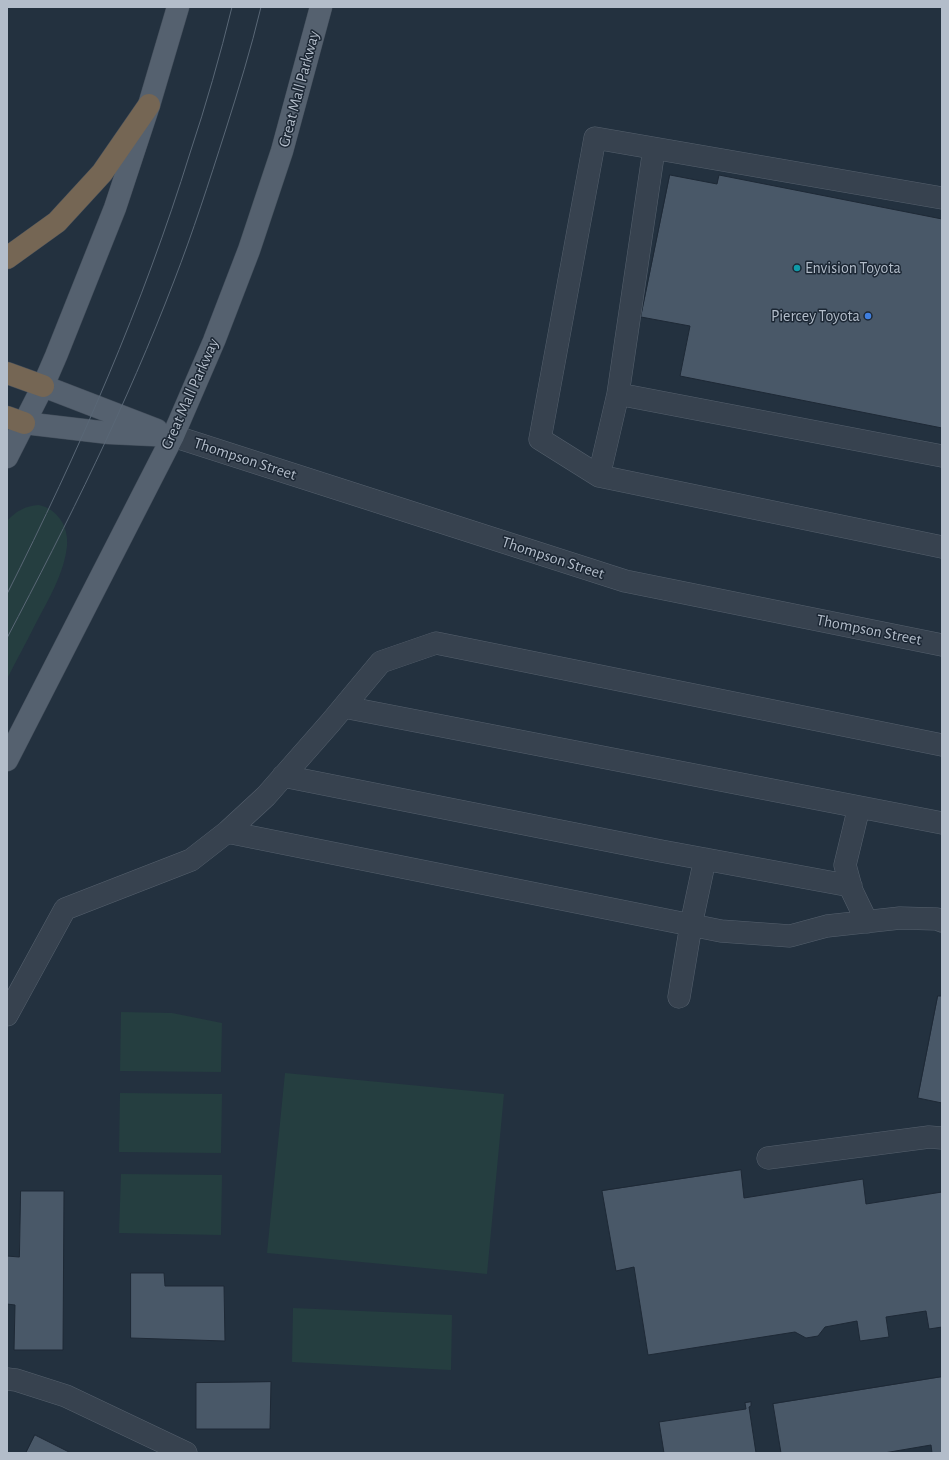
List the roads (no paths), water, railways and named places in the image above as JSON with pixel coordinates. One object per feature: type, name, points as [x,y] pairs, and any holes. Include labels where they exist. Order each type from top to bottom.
[{"type":"highway","points":[[7,258],[57,222],[102,173],[149,106]]},
{"type":"highway","points":[[7,373],[43,386]]},
{"type":"main road","points":[[7,457],[16,420],[43,386],[78,305],[115,208],[149,106],[178,7]]},
{"type":"main road","name":"Great Mall Parkway","points":[[7,760],[173,436],[214,341],[249,250],[282,151],[321,7]]},
{"type":"main road","name":"Thompson Street","points":[[43,386],[173,436]]},
{"type":"main road","name":"Thompson Street","points":[[16,420],[101,432],[173,436]]},
{"type":"street","points":[[942,198],[595,138],[540,439],[599,476],[942,547]]},
{"type":"street","points":[[599,476],[618,394],[654,149]]},
{"type":"street","points":[[618,394],[942,456]]},
{"type":"street","name":"Thompson Street","points":[[173,436],[625,581],[942,644]]},
{"type":"street","points":[[7,1015],[65,909],[191,860],[227,832],[266,796],[344,707],[381,662],[436,643],[942,745]]},
{"type":"street","points":[[344,707],[942,823]]},
{"type":"street","points":[[283,776],[705,859],[851,886]]},
{"type":"street","points":[[859,807],[845,865],[851,886],[867,922]]},
{"type":"street","points":[[227,832],[720,931],[790,936],[827,926],[900,918],[942,920]]},
{"type":"street","points":[[679,997],[691,925],[705,859]]},
{"type":"street","points":[[768,1158],[929,1137],[942,1138]]},
{"type":"street","points":[[7,1379],[16,1380],[66,1396],[186,1453]]},
{"type":"tram line","points":[[7,594],[34,540],[84,432],[108,377],[152,266],[196,135],[223,44],[232,7]]},
{"type":"tram line","points":[[7,638],[96,462],[156,327],[181,263],[207,188],[239,86],[261,7]]},
{"type":"place","name":"Envision Toyota","points":[[797,268]]},
{"type":"place","name":"Piercey Toyota","points":[[868,316]]}]
